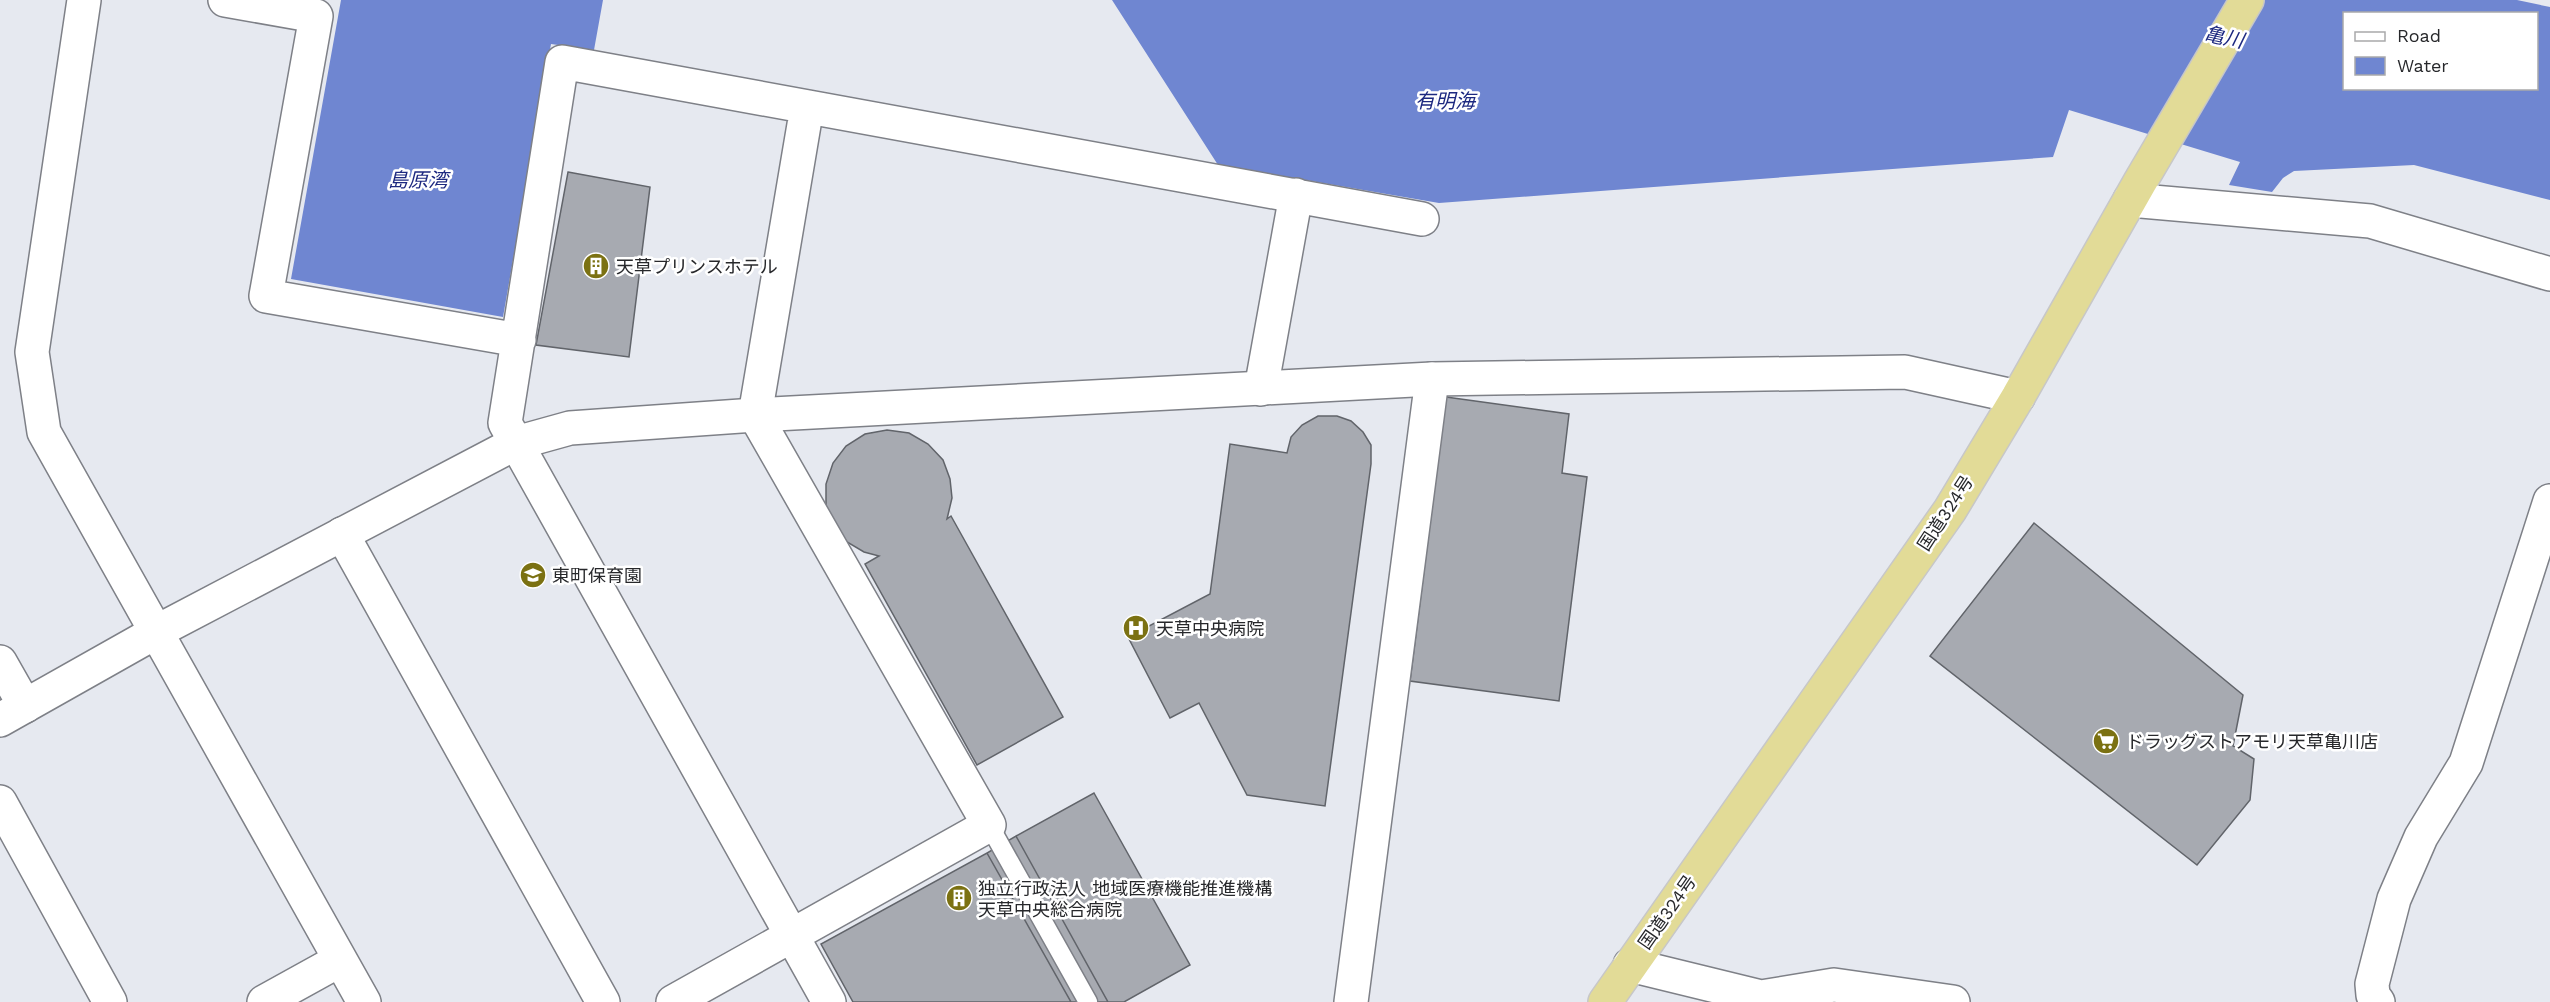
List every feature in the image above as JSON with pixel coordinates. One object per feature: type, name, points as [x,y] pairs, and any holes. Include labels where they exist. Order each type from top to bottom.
[{"type":"highway","name":"国道324号","points":[[1605,1002],[1950,510],[2018,397],[2247,0]]},
{"type":"street","points":[[84,0],[32,352],[44,432],[364,1002]]},
{"type":"street","points":[[225,0],[316,16],[266,296],[519,340]]},
{"type":"street","points":[[829,1002],[505,423],[562,62],[1422,219]]},
{"type":"street","points":[[673,1002],[989,825],[755,415],[807,107]]},
{"type":"street","points":[[2135,191],[2370,221],[2550,274]]},
{"type":"street","points":[[1261,389],[1296,195]]},
{"type":"street","points":[[0,662],[12,713],[156,632],[516,443],[570,428],[755,415],[1432,379],[1905,372],[2018,397]]},
{"type":"street","points":[[1351,1002],[1432,379]]},
{"type":"street","points":[[2378,1002],[2373,995],[2372,984],[2394,899],[2421,837],[2466,763],[2550,501]]},
{"type":"street","points":[[342,534],[603,1002]]},
{"type":"street","points":[[0,802],[110,1002]]},
{"type":"street","points":[[264,1002],[340,960]]},
{"type":"street","points":[[1630,965],[1761,997],[1834,986],[1953,1002]]},
{"type":"lane","points":[[989,825],[1088,1002]]},
{"type":"water","name":"島原湾","points":[[341,0],[603,0],[594,50],[551,44],[503,317],[291,279]]},
{"type":"water","name":"有明海","points":[[1112,0],[2517,0],[2550,7],[2550,200],[2414,165],[2294,171],[2283,178],[2272,192],[2229,185],[2240,162],[2069,110],[2053,157],[1439,203],[1218,165]]},
{"type":"building","name":"天草プリンスホテル","points":[[568,172],[650,187],[629,357],[536,345]]},
{"type":"building","points":[[1446,397],[1569,414],[1562,473],[1587,477],[1559,701],[1410,681]]},
{"type":"building","points":[[1318,416],[1337,416],[1351,421],[1363,432],[1371,445],[1371,464],[1325,806],[1247,795],[1199,703],[1170,718],[1128,637],[1210,594],[1230,444],[1287,453],[1291,437],[1302,425]]},
{"type":"building","points":[[887,430],[909,433],[928,444],[943,460],[950,479],[952,498],[947,519],[951,516],[1063,717],[977,765],[865,564],[879,556],[864,552],[847,542],[834,526],[826,506],[826,484],[833,463],[846,446],[865,434]]},
{"type":"building","points":[[2034,523],[2243,695],[2233,746],[2254,759],[2250,800],[2197,865],[1930,656]]},
{"type":"building","points":[[1094,793],[1190,965],[1124,1002],[1108,1002],[1016,836]]},
{"type":"building","points":[[1016,836],[1108,1002],[1071,1002],[987,853]]},
{"type":"building","name":"独立行政法人 地域医療機能推進機構 天草中央総合病院","points":[[987,853],[1071,1002],[853,1002],[821,944]]},
{"type":"place","name":"天草プリンスホテル","points":[[596,266]]},
{"type":"place","name":"東町保育園","points":[[533,575]]},
{"type":"place","name":"天草中央病院","points":[[1136,628]]},
{"type":"place","name":"ドラッグストアモリ天草亀川店","points":[[2106,741]]},
{"type":"place","name":"独立行政法人 地域医療機能推進機構 天草中央総合病院","points":[[959,898]]},
{"type":"water label","name":"亀川","points":[[2224,37]]}]
